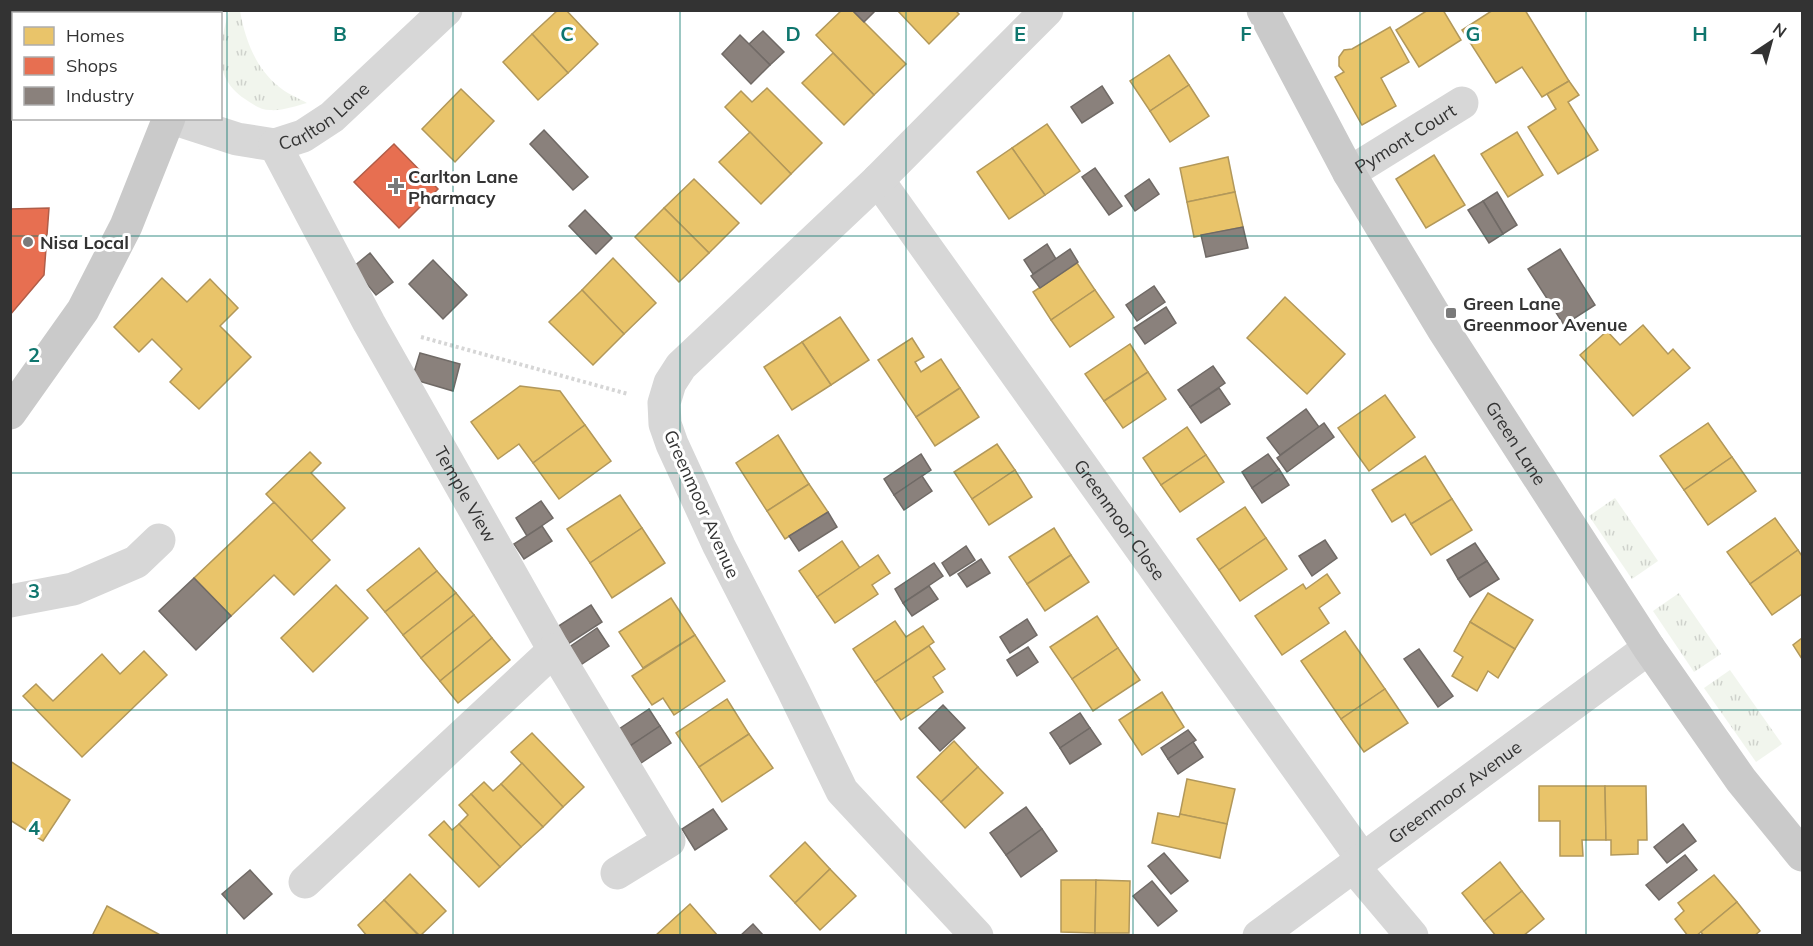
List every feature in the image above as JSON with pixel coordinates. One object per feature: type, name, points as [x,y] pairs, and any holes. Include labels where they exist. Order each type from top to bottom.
[{"type":"main road","name":"Green Lane","points":[[1263,10],[1349,173],[1443,329],[1648,648],[1741,780],[1803,855]]},
{"type":"main road","points":[[10,413],[83,310],[126,226],[170,120]]},
{"type":"street","name":"Carlton Lane","points":[[177,120],[237,139],[275,145],[303,136],[332,117],[446,10]]},
{"type":"street","name":"Greenmoor Avenue","points":[[977,936],[842,791],[793,690],[718,546],[672,444],[665,424],[664,403],[670,383],[681,366],[878,180],[1047,10]]},
{"type":"street","name":"Pymont Court","points":[[1349,173],[1462,104]]},
{"type":"street","name":"Temple View","points":[[275,145],[369,323],[554,650],[669,841],[617,873]]},
{"type":"street","name":"Greenmoor Close","points":[[878,180],[1358,863],[1412,936]]},
{"type":"street","points":[[10,601],[73,589],[136,562],[159,540]]},
{"type":"street","name":"Greenmoor Avenue","points":[[1259,936],[1648,648]]},
{"type":"street","points":[[305,882],[554,650]]},
{"type":"path","points":[[369,323],[664,403]]},
{"type":"green space","points":[[108,10],[156,11],[156,12],[108,12]]},
{"type":"green space","points":[[229,11],[240,11],[252,52],[263,70],[278,86],[307,103],[284,109],[267,110],[245,99],[234,90],[223,70],[223,35]]},
{"type":"green space","points":[[1615,498],[1658,561],[1632,579],[1589,516]]},
{"type":"green space","points":[[1679,593],[1721,654],[1694,672],[1653,611]]},
{"type":"green space","points":[[1730,670],[1782,744],[1756,762],[1704,688]]},
{"type":"building: Homes","points":[[558,10],[566,10],[598,44],[568,73],[532,34]]},
{"type":"building: Homes","points":[[842,10],[852,10],[906,64],[874,95],[816,35]]},
{"type":"building: Homes","points":[[897,10],[955,10],[959,14],[929,44]]},
{"type":"building: Homes","points":[[1428,10],[1443,10],[1461,40],[1419,67],[1396,30]]},
{"type":"building: Homes","points":[[1493,10],[1525,10],[1569,81],[1542,97],[1522,67],[1496,83],[1462,30]]},
{"type":"building: Homes","points":[[1390,27],[1409,62],[1381,78],[1396,106],[1362,125],[1335,77],[1344,72],[1339,66],[1339,57],[1344,50],[1352,49]]},
{"type":"building: Homes","points":[[532,34],[568,73],[538,100],[503,62]]},
{"type":"building: Homes","points":[[833,53],[874,95],[844,125],[802,83]]},
{"type":"building: Homes","points":[[1169,55],[1189,85],[1150,111],[1130,81]]},
{"type":"building: Homes","points":[[1569,81],[1579,95],[1568,102],[1598,150],[1558,174],[1528,127],[1556,109],[1547,94]]},
{"type":"building: Homes","points":[[1189,85],[1209,116],[1170,142],[1150,111]]},
{"type":"building: Homes","points":[[767,88],[822,143],[791,174],[725,107],[741,91],[752,102]]},
{"type":"building: Homes","points":[[461,89],[494,121],[455,162],[422,129]]},
{"type":"building: Homes","points":[[1047,124],[1080,171],[1045,195],[1012,148]]},
{"type":"building: Homes","points":[[750,132],[791,174],[761,204],[719,162]]},
{"type":"building: Homes","points":[[1517,132],[1543,175],[1508,197],[1481,154]]},
{"type":"building: Homes","points":[[1012,148],[1045,195],[1009,219],[977,172]]},
{"type":"building: Homes","points":[[1434,155],[1465,205],[1426,228],[1396,179]]},
{"type":"building: Homes","points":[[1228,157],[1235,192],[1187,202],[1180,168]]},
{"type":"building: Homes","points":[[694,179],[739,223],[709,253],[664,208]]},
{"type":"building: Homes","points":[[1235,192],[1243,227],[1194,237],[1187,202]]},
{"type":"building: Homes","points":[[664,208],[709,253],[679,282],[635,237]]},
{"type":"building: Homes","points":[[613,258],[656,303],[624,334],[582,290]]},
{"type":"building: Homes","points":[[1077,263],[1095,290],[1051,320],[1033,292]]},
{"type":"building: Homes","points":[[162,278],[187,302],[210,279],[238,308],[220,326],[251,357],[199,409],[170,382],[182,369],[152,339],[139,352],[114,327]]},
{"type":"building: Homes","points":[[582,290],[624,334],[593,365],[549,322]]},
{"type":"building: Homes","points":[[1095,290],[1114,317],[1070,347],[1051,320]]},
{"type":"building: Homes","points":[[1285,297],[1345,354],[1307,394],[1247,338]]},
{"type":"building: Homes","points":[[840,317],[869,360],[831,385],[802,342]]},
{"type":"building: Homes","points":[[1643,325],[1668,354],[1673,349],[1690,368],[1633,416],[1580,355],[1607,331],[1620,345]]},
{"type":"building: Homes","points":[[912,338],[924,357],[915,362],[921,372],[941,359],[960,388],[916,417],[878,360]]},
{"type":"building: Homes","points":[[802,342],[831,385],[792,410],[764,367]]},
{"type":"building: Homes","points":[[1130,344],[1148,372],[1104,401],[1085,374]]},
{"type":"building: Homes","points":[[1148,372],[1166,399],[1123,428],[1104,401]]},
{"type":"building: Homes","points":[[520,386],[560,391],[585,425],[533,463],[519,444],[498,459],[471,422]]},
{"type":"building: Homes","points":[[960,388],[979,417],[935,446],[916,417]]},
{"type":"building: Homes","points":[[1385,395],[1415,437],[1369,471],[1338,428]]},
{"type":"building: Homes","points":[[1708,423],[1732,457],[1684,490],[1660,456]]},
{"type":"building: Homes","points":[[585,425],[611,461],[559,499],[533,463]]},
{"type":"building: Homes","points":[[1187,427],[1206,455],[1161,485],[1143,458]]},
{"type":"building: Homes","points":[[778,435],[809,484],[767,511],[736,463]]},
{"type":"building: Homes","points":[[997,444],[1015,470],[972,499],[954,472]]},
{"type":"building: Homes","points":[[310,452],[321,463],[311,473],[345,508],[311,541],[266,494]]},
{"type":"building: Homes","points":[[1206,455],[1224,482],[1180,512],[1161,485]]},
{"type":"building: Homes","points":[[1425,456],[1452,499],[1411,524],[1405,514],[1392,522],[1372,490]]},
{"type":"building: Homes","points":[[1732,457],[1756,491],[1708,525],[1684,490]]},
{"type":"building: Homes","points":[[1015,470],[1032,497],[989,525],[972,499]]},
{"type":"building: Homes","points":[[809,484],[828,512],[785,539],[767,511]]},
{"type":"building: Homes","points":[[620,495],[642,528],[590,563],[567,529]]},
{"type":"building: Homes","points":[[1452,499],[1472,530],[1431,555],[1411,524]]},
{"type":"building: Homes","points":[[274,502],[330,560],[294,595],[274,575],[231,616],[194,578]]},
{"type":"building: Homes","points":[[1245,507],[1266,538],[1219,570],[1197,539]]},
{"type":"building: Homes","points":[[1775,518],[1798,550],[1750,584],[1727,552]]},
{"type":"building: Homes","points":[[642,528],[665,563],[612,598],[590,563]]},
{"type":"building: Homes","points":[[1054,528],[1071,555],[1027,584],[1009,557]]},
{"type":"building: Homes","points":[[1266,538],[1287,569],[1240,601],[1219,570]]},
{"type":"building: Homes","points":[[842,541],[860,568],[817,597],[799,571]]},
{"type":"building: Homes","points":[[419,548],[437,571],[385,612],[367,590]]},
{"type":"building: Homes","points":[[1798,550],[1802,556],[1802,594],[1772,615],[1750,584]]},
{"type":"building: Homes","points":[[878,555],[890,573],[872,585],[878,594],[835,623],[817,597]]},
{"type":"building: Homes","points":[[1071,555],[1089,582],[1045,611],[1027,584]]},
{"type":"building: Homes","points":[[437,571],[456,593],[403,635],[385,612]]},
{"type":"building: Homes","points":[[1327,574],[1340,593],[1319,608],[1329,623],[1282,655],[1255,616],[1303,584],[1306,589]]},
{"type":"building: Homes","points":[[336,585],[368,618],[313,672],[281,638]]},
{"type":"building: Homes","points":[[456,593],[474,615],[421,658],[403,635]]},
{"type":"building: Homes","points":[[1488,593],[1533,620],[1515,649],[1470,622]]},
{"type":"building: Homes","points":[[671,598],[695,635],[643,668],[619,632]]},
{"type":"building: Homes","points":[[474,615],[492,638],[440,681],[421,658]]},
{"type":"building: Homes","points":[[1097,616],[1118,648],[1072,679],[1050,647]]},
{"type":"building: Homes","points":[[895,621],[906,637],[923,626],[934,642],[875,682],[853,649]]},
{"type":"building: Homes","points":[[1470,622],[1515,649],[1498,678],[1488,671],[1477,691],[1452,676],[1463,657],[1454,651]]},
{"type":"building: Homes","points":[[1345,631],[1385,689],[1341,719],[1301,661]]},
{"type":"building: Homes","points":[[695,635],[725,681],[674,715],[663,698],[652,705],[632,676]]},
{"type":"building: Homes","points":[[492,638],[510,660],[458,703],[440,681]]},
{"type":"building: Homes","points":[[1802,638],[1802,659],[1793,645]]},
{"type":"building: Homes","points":[[929,646],[945,669],[933,677],[943,692],[901,720],[875,682]]},
{"type":"building: Homes","points":[[1118,648],[1140,680],[1093,711],[1072,679]]},
{"type":"building: Homes","points":[[144,651],[167,675],[82,757],[23,696],[36,684],[53,701],[102,654],[120,674]]},
{"type":"building: Homes","points":[[1385,689],[1408,723],[1364,752],[1341,719]]},
{"type":"building: Homes","points":[[1162,692],[1184,727],[1142,755],[1119,720]]},
{"type":"building: Homes","points":[[727,699],[749,734],[699,767],[676,733]]},
{"type":"building: Homes","points":[[532,733],[584,787],[563,807],[511,752]]},
{"type":"building: Homes","points":[[749,734],[773,768],[722,802],[699,767]]},
{"type":"building: Homes","points":[[954,741],[978,767],[941,802],[917,777]]},
{"type":"building: Homes","points":[[10,761],[70,800],[43,841],[10,820]]},
{"type":"building: Homes","points":[[522,763],[563,807],[543,827],[501,784]]},
{"type":"building: Homes","points":[[978,767],[1003,793],[965,828],[941,802]]},
{"type":"building: Homes","points":[[1187,779],[1235,789],[1227,824],[1180,814]]},
{"type":"building: Homes","points":[[484,782],[493,791],[501,784],[543,827],[521,847],[471,794]]},
{"type":"building: Homes","points":[[1539,786],[1605,786],[1606,840],[1582,840],[1583,856],[1560,856],[1560,821],[1539,821]]},
{"type":"building: Homes","points":[[1605,786],[1646,786],[1647,840],[1638,840],[1638,854],[1611,855],[1611,840],[1606,840]]},
{"type":"building: Homes","points":[[471,794],[521,847],[500,867],[459,824],[468,815],[459,805]]},
{"type":"building: Homes","points":[[1158,813],[1179,817],[1180,814],[1227,824],[1220,858],[1152,843]]},
{"type":"building: Homes","points":[[444,821],[452,830],[459,824],[500,867],[479,887],[429,835]]},
{"type":"building: Homes","points":[[805,842],[830,869],[795,903],[770,876]]},
{"type":"building: Homes","points":[[1500,862],[1522,891],[1484,921],[1462,893]]},
{"type":"building: Homes","points":[[830,869],[856,896],[820,930],[795,903]]},
{"type":"building: Homes","points":[[410,874],[446,911],[420,936],[384,900]]},
{"type":"building: Homes","points":[[1714,875],[1737,902],[1696,936],[1688,936],[1675,919],[1684,911],[1678,903]]},
{"type":"building: Homes","points":[[1061,880],[1096,880],[1095,933],[1061,932]]},
{"type":"building: Homes","points":[[1096,880],[1130,881],[1129,933],[1095,933]]},
{"type":"building: Homes","points":[[1522,891],[1544,919],[1523,936],[1496,936],[1484,921]]},
{"type":"building: Homes","points":[[384,900],[419,936],[367,936],[358,925]]},
{"type":"building: Homes","points":[[1737,902],[1760,931],[1754,936],[1704,936],[1701,932]]},
{"type":"building: Homes","points":[[690,904],[718,936],[655,936]]},
{"type":"building: Homes","points":[[107,906],[162,936],[92,936]]},
{"type":"building: Shops","name":"Carlton Lane Pharmacy","points":[[394,144],[438,189],[399,228],[354,182]]},
{"type":"building: Shops","name":"Nisa Local","points":[[49,208],[44,275],[10,315],[10,209]]},
{"type":"building: Industry","points":[[852,10],[873,10],[874,12],[864,22]]},
{"type":"building: Industry","points":[[763,31],[784,52],[770,65],[749,44]]},
{"type":"building: Industry","points":[[740,35],[770,65],[751,84],[722,54]]},
{"type":"building: Industry","points":[[1102,86],[1113,103],[1082,123],[1071,107]]},
{"type":"building: Industry","points":[[544,130],[588,177],[573,190],[530,144]]},
{"type":"building: Industry","points":[[1095,168],[1122,206],[1109,215],[1082,177]]},
{"type":"building: Industry","points":[[1149,179],[1159,194],[1135,211],[1125,196]]},
{"type":"building: Industry","points":[[1497,192],[1517,225],[1503,234],[1483,201]]},
{"type":"building: Industry","points":[[1483,201],[1503,234],[1489,243],[1468,210]]},
{"type":"building: Industry","points":[[585,210],[612,238],[596,254],[569,226]]},
{"type":"building: Industry","points":[[1243,227],[1248,248],[1206,257],[1201,235]]},
{"type":"building: Industry","points":[[1047,244],[1056,259],[1033,274],[1024,260]]},
{"type":"building: Industry","points":[[1070,249],[1078,262],[1040,288],[1031,276]]},
{"type":"building: Industry","points":[[1560,249],[1595,305],[1564,325],[1528,269]]},
{"type":"building: Industry","points":[[370,253],[393,282],[376,295],[353,267]]},
{"type":"building: Industry","points":[[433,260],[467,295],[443,319],[409,284]]},
{"type":"building: Industry","points":[[1154,286],[1165,302],[1137,321],[1126,305]]},
{"type":"building: Industry","points":[[1166,307],[1176,323],[1145,344],[1134,328]]},
{"type":"building: Industry","points":[[420,353],[460,364],[453,391],[412,379]]},
{"type":"building: Industry","points":[[1213,366],[1225,383],[1190,407],[1178,390]]},
{"type":"building: Industry","points":[[1219,388],[1230,404],[1201,423],[1190,407]]},
{"type":"building: Industry","points":[[1306,409],[1319,427],[1280,455],[1267,438]]},
{"type":"building: Industry","points":[[1324,423],[1334,437],[1287,472],[1277,458]]},
{"type":"building: Industry","points":[[921,454],[931,470],[894,495],[884,479]]},
{"type":"building: Industry","points":[[1268,454],[1279,469],[1252,488],[1242,472]]},
{"type":"building: Industry","points":[[1279,469],[1289,485],[1262,503],[1252,488]]},
{"type":"building: Industry","points":[[922,476],[932,491],[904,510],[894,495]]},
{"type":"building: Industry","points":[[541,501],[553,518],[527,536],[516,518]]},
{"type":"building: Industry","points":[[828,512],[837,527],[799,551],[789,536]]},
{"type":"building: Industry","points":[[542,526],[552,541],[524,559],[514,544]]},
{"type":"building: Industry","points":[[1325,540],[1337,558],[1312,576],[1299,556]]},
{"type":"building: Industry","points":[[1475,543],[1487,561],[1458,579],[1447,560]]},
{"type":"building: Industry","points":[[966,546],[975,560],[950,576],[942,563]]},
{"type":"building: Industry","points":[[981,559],[990,573],[967,587],[958,574]]},
{"type":"building: Industry","points":[[1487,561],[1499,579],[1470,597],[1458,579]]},
{"type":"building: Industry","points":[[934,563],[943,576],[903,603],[895,589]]},
{"type":"building: Industry","points":[[194,578],[231,616],[196,650],[159,611]]},
{"type":"building: Industry","points":[[929,586],[938,599],[912,616],[903,603]]},
{"type":"building: Industry","points":[[591,605],[602,622],[568,644],[557,627]]},
{"type":"building: Industry","points":[[1027,619],[1037,635],[1010,653],[1000,637]]},
{"type":"building: Industry","points":[[597,628],[609,646],[576,668],[565,650]]},
{"type":"building: Industry","points":[[1028,647],[1038,662],[1017,676],[1007,660]]},
{"type":"building: Industry","points":[[1419,649],[1453,696],[1438,707],[1404,659]]},
{"type":"building: Industry","points":[[943,705],[965,728],[940,751],[919,728]]},
{"type":"building: Industry","points":[[649,709],[660,726],[630,746],[619,729]]},
{"type":"building: Industry","points":[[1080,713],[1090,728],[1060,748],[1050,733]]},
{"type":"building: Industry","points":[[660,726],[671,743],[641,763],[630,746]]},
{"type":"building: Industry","points":[[1090,728],[1101,744],[1070,764],[1060,748]]},
{"type":"building: Industry","points":[[1188,730],[1196,740],[1168,759],[1161,748]]},
{"type":"building: Industry","points":[[1193,742],[1203,757],[1178,774],[1168,759]]},
{"type":"building: Industry","points":[[1026,807],[1042,829],[1006,855],[990,833]]},
{"type":"building: Industry","points":[[713,809],[727,829],[695,850],[682,829]]},
{"type":"building: Industry","points":[[1683,824],[1696,841],[1667,863],[1654,847]]},
{"type":"building: Industry","points":[[1042,829],[1057,851],[1021,877],[1006,855]]},
{"type":"building: Industry","points":[[1164,853],[1188,881],[1171,894],[1148,866]]},
{"type":"building: Industry","points":[[1685,855],[1697,870],[1659,900],[1646,885]]},
{"type":"building: Industry","points":[[250,870],[272,894],[244,919],[222,894]]},
{"type":"building: Industry","points":[[1152,881],[1177,911],[1158,926],[1133,896]]},
{"type":"building: Industry","points":[[753,924],[764,936],[740,936]]},
{"type":"place","name":"Carlton Lane Pharmacy","points":[[396,186]]},
{"type":"place","name":"Nisa Local","points":[[28,242]]},
{"type":"place","name":"Green Lane Greenmoor Avenue","points":[[1451,313]]}]
